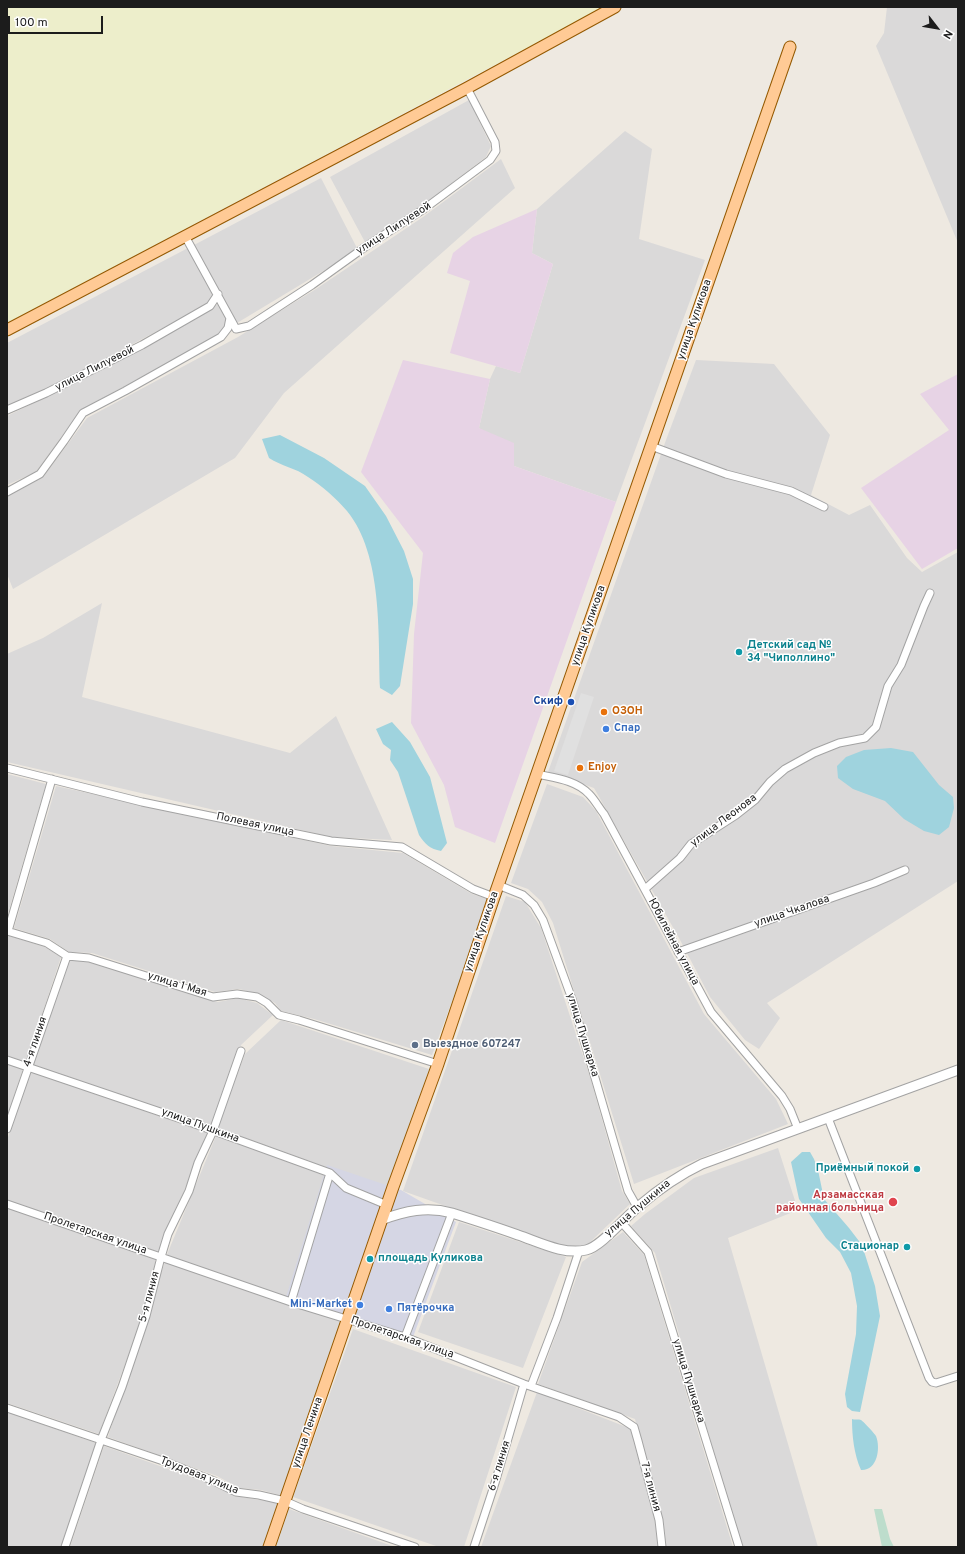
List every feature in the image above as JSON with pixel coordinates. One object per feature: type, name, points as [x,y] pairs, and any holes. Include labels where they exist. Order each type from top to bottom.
[{"type":"main road","points":[[7,330],[467,88],[615,7]]},
{"type":"main road","name":"улица Куликова","points":[[387,1205],[438,1064],[498,885],[790,47]]},
{"type":"main road","points":[[348,1319],[387,1205]]},
{"type":"main road","name":"улица Ленина","points":[[269,1547],[348,1319]]},
{"type":"street","name":"улица Лилуевой","points":[[185,236],[236,329],[249,326],[312,285],[365,247],[424,209],[490,160],[496,151],[495,142],[467,88]]},
{"type":"street","name":"улица Лилуевой","points":[[7,410],[46,393],[142,345],[210,306],[218,294]]},
{"type":"street","points":[[7,492],[40,474],[83,413],[221,337],[228,328],[230,318]]},
{"type":"street","points":[[651,446],[726,474],[791,491],[824,507]]},
{"type":"street","name":"улица Леонова","points":[[645,889],[680,858],[691,844],[736,815],[755,800],[770,782],[786,769],[814,753],[839,743],[865,738],[876,727],[888,686],[901,665],[930,593]]},
{"type":"street","name":"Полевая улица","points":[[7,768],[142,802],[332,841],[402,847],[473,889],[494,897]]},
{"type":"street","name":"Юбилейная улица","points":[[537,774],[580,786],[588,793],[604,814],[711,1012],[782,1096],[790,1109],[798,1129]]},
{"type":"street","points":[[7,931],[52,779]]},
{"type":"street","name":"улица Чкалова","points":[[678,952],[874,883],[905,870]]},
{"type":"street","name":"улица Пушкарка","points":[[498,885],[522,895],[534,905],[543,920],[572,999],[628,1191],[637,1207]]},
{"type":"street","name":"улица 1 Мая","points":[[7,931],[47,943],[67,956],[89,958],[213,997],[237,994],[257,997],[279,1015],[438,1064]]},
{"type":"street","name":"4-я линия","points":[[7,1129],[67,956]]},
{"type":"street","name":"5-я линия","points":[[65,1547],[101,1440],[122,1387],[146,1316],[168,1234],[189,1192],[198,1163],[213,1131],[241,1051]]},
{"type":"street","name":"улица Пушкина","points":[[7,1060],[330,1173],[346,1188],[387,1205]]},
{"type":"street","name":"улица Пушкина","points":[[381,1220],[400,1213],[428,1209],[452,1212],[558,1249],[579,1251],[593,1247],[622,1223],[637,1207],[668,1183],[687,1171],[702,1164],[958,1070]]},
{"type":"street","points":[[828,1118],[929,1378],[932,1382],[936,1383],[958,1376]]},
{"type":"street","points":[[291,1302],[330,1173]]},
{"type":"street","name":"Пролетарская улица","points":[[7,1204],[291,1302],[405,1337],[528,1385],[619,1417],[634,1427]]},
{"type":"street","points":[[405,1337],[452,1212]]},
{"type":"street","name":"улица Пушкарка","points":[[622,1223],[648,1252],[739,1547]]},
{"type":"street","name":"6-я линия","points":[[474,1547],[528,1385],[557,1318],[579,1251]]},
{"type":"street","name":"Трудовая улица","points":[[7,1408],[166,1462],[214,1481],[236,1492],[259,1495],[285,1501],[304,1509],[415,1547]]},
{"type":"street","name":"7-я линия","points":[[634,1427],[659,1520],[662,1547]]},
{"type":"shaded area","points":[[887,7],[958,7],[958,243],[876,46],[884,33]]},
{"type":"shaded area","points":[[469,100],[491,146],[486,157],[423,205],[365,242],[330,177]]},
{"type":"shaded area","points":[[625,131],[652,149],[639,239],[705,260],[616,502],[514,466],[479,428],[490,379],[496,366],[520,373],[553,264],[532,253],[537,209]]},
{"type":"shaded area","points":[[501,159],[515,188],[284,393],[235,458],[13,589],[7,574],[7,496],[44,476],[87,418],[238,337],[316,289],[423,217]]},
{"type":"shaded area","points":[[321,178],[358,250],[237,323],[194,245]]},
{"type":"shaded area","points":[[537,209],[532,253],[553,264],[520,373],[450,353],[470,281],[447,273],[453,253],[473,237]]},
{"type":"shaded area","points":[[188,248],[213,295],[208,304],[50,388],[7,406],[7,343]]},
{"type":"shaded area","points":[[220,302],[227,320],[221,334],[81,410],[36,472],[7,485],[7,416],[103,369],[209,311]]},
{"type":"shaded area","points":[[403,360],[490,379],[479,428],[514,443],[514,466],[616,502],[495,843],[455,827],[444,785],[411,723],[414,634],[423,553],[361,472]]},
{"type":"shaded area","points":[[696,360],[774,364],[830,435],[811,495],[849,515],[870,505],[907,558],[922,572],[958,552],[958,881],[767,1003],[780,1018],[759,1049],[745,1040],[710,997],[679,938],[594,788],[548,772]]},
{"type":"shaded area","points":[[958,374],[958,548],[922,569],[861,488],[949,430],[920,394]]},
{"type":"shaded area","points":[[102,603],[82,697],[290,753],[336,716],[392,840],[331,837],[7,762],[7,654],[43,638]]},
{"type":"shaded area","points":[[581,693],[594,697],[568,775],[554,771]]},
{"type":"shaded area","points":[[7,774],[46,784],[7,917]]},
{"type":"shaded area","points":[[547,784],[583,797],[596,811],[704,1014],[776,1099],[788,1124],[634,1184],[553,923],[542,902],[528,889],[511,883]]},
{"type":"shaded area","points":[[56,786],[331,846],[403,853],[472,894],[490,900],[432,1055],[314,1019],[281,1011],[275,1003],[258,994],[239,989],[215,992],[92,953],[69,952],[50,939],[14,928]]},
{"type":"shaded area","points":[[506,896],[525,902],[541,928],[591,1080],[622,1191],[630,1204],[587,1245],[570,1247],[555,1245],[403,1191]]},
{"type":"shaded area","points":[[7,935],[45,947],[61,957],[26,1063],[7,1056]]},
{"type":"shaded area","points":[[68,960],[89,961],[218,1002],[238,998],[257,1003],[273,1015],[241,1045],[211,1126],[32,1065]]},
{"type":"shaded area","points":[[281,1020],[429,1069],[385,1200],[331,1169],[217,1128],[245,1054]]},
{"type":"shaded area","points":[[7,1064],[23,1069],[7,1117]]},
{"type":"shaded area","points":[[30,1071],[208,1133],[159,1252],[7,1201],[7,1140]]},
{"type":"shaded area","points":[[216,1136],[328,1176],[381,1207],[283,1496],[261,1490],[239,1488],[217,1476],[108,1437],[168,1252]]},
{"type":"shaded area","points":[[778,1148],[798,1210],[728,1238],[818,1547],[742,1547],[655,1253],[631,1226],[694,1178]]},
{"type":"shaded area","name":"площадь Куликова","points":[[327,1165],[401,1190],[456,1222],[413,1337],[286,1297]]},
{"type":"shaded area","points":[[7,1208],[156,1259],[143,1316],[99,1434],[7,1403]]},
{"type":"shaded area","points":[[459,1222],[566,1257],[523,1368],[418,1332]]},
{"type":"shaded area","points":[[623,1232],[644,1255],[733,1547],[665,1547],[662,1517],[635,1419],[538,1384],[582,1262]]},
{"type":"shaded area","points":[[353,1329],[516,1387],[464,1547],[439,1547],[293,1497]]},
{"type":"shaded area","points":[[537,1392],[634,1430],[657,1530],[658,1547],[481,1547]]},
{"type":"shaded area","points":[[7,1412],[96,1443],[61,1547],[7,1547]]},
{"type":"shaded area","points":[[104,1446],[213,1485],[235,1496],[280,1503],[264,1547],[70,1547]]},
{"type":"shaded area","points":[[289,1509],[395,1547],[276,1547]]},
{"type":"green space","points":[[7,7],[604,7],[7,323]]},
{"type":"green space","points":[[874,1509],[882,1509],[890,1539],[894,1547],[882,1547]]},
{"type":"water","points":[[280,435],[324,458],[365,486],[386,516],[404,551],[413,579],[413,604],[400,686],[392,695],[380,688],[378,620],[373,572],[359,529],[347,511],[324,488],[294,469],[269,458],[262,439]]},
{"type":"water","points":[[392,722],[410,742],[430,777],[447,843],[441,851],[428,846],[419,835],[398,772],[390,760],[391,750],[383,744],[376,729]]},
{"type":"water","points":[[891,748],[913,752],[939,785],[953,797],[954,808],[949,827],[939,835],[924,831],[904,819],[885,801],[853,789],[838,778],[837,766],[846,757],[864,750]]},
{"type":"water","points":[[802,1152],[810,1152],[814,1159],[818,1170],[824,1199],[862,1245],[875,1286],[880,1316],[860,1412],[852,1411],[847,1407],[845,1394],[856,1334],[857,1306],[851,1273],[840,1252],[826,1238],[799,1199],[791,1162]]},
{"type":"water","points":[[852,1419],[861,1420],[876,1436],[878,1453],[871,1467],[866,1469],[861,1470],[855,1451]]},
{"type":"place","name":"Детский сад № 34 \"Чиполлино\"","points":[[739,652]]},
{"type":"place","name":"Скиф","points":[[571,702]]},
{"type":"place","name":"ОЗОН","points":[[604,712]]},
{"type":"place","name":"Спар","points":[[606,729]]},
{"type":"place","name":"Enjoy","points":[[580,768]]},
{"type":"place","name":"Выездное 607247","points":[[415,1045]]},
{"type":"place","name":"Приёмный покой","points":[[917,1169]]},
{"type":"place","name":"Арзамасская районная больница","points":[[893,1202]]},
{"type":"place","name":"Стационар","points":[[907,1247]]},
{"type":"place","name":"площадь Куликова","points":[[370,1259]]},
{"type":"place","name":"Mini-Market","points":[[360,1305]]},
{"type":"place","name":"Пятёрочка","points":[[389,1309]]}]
